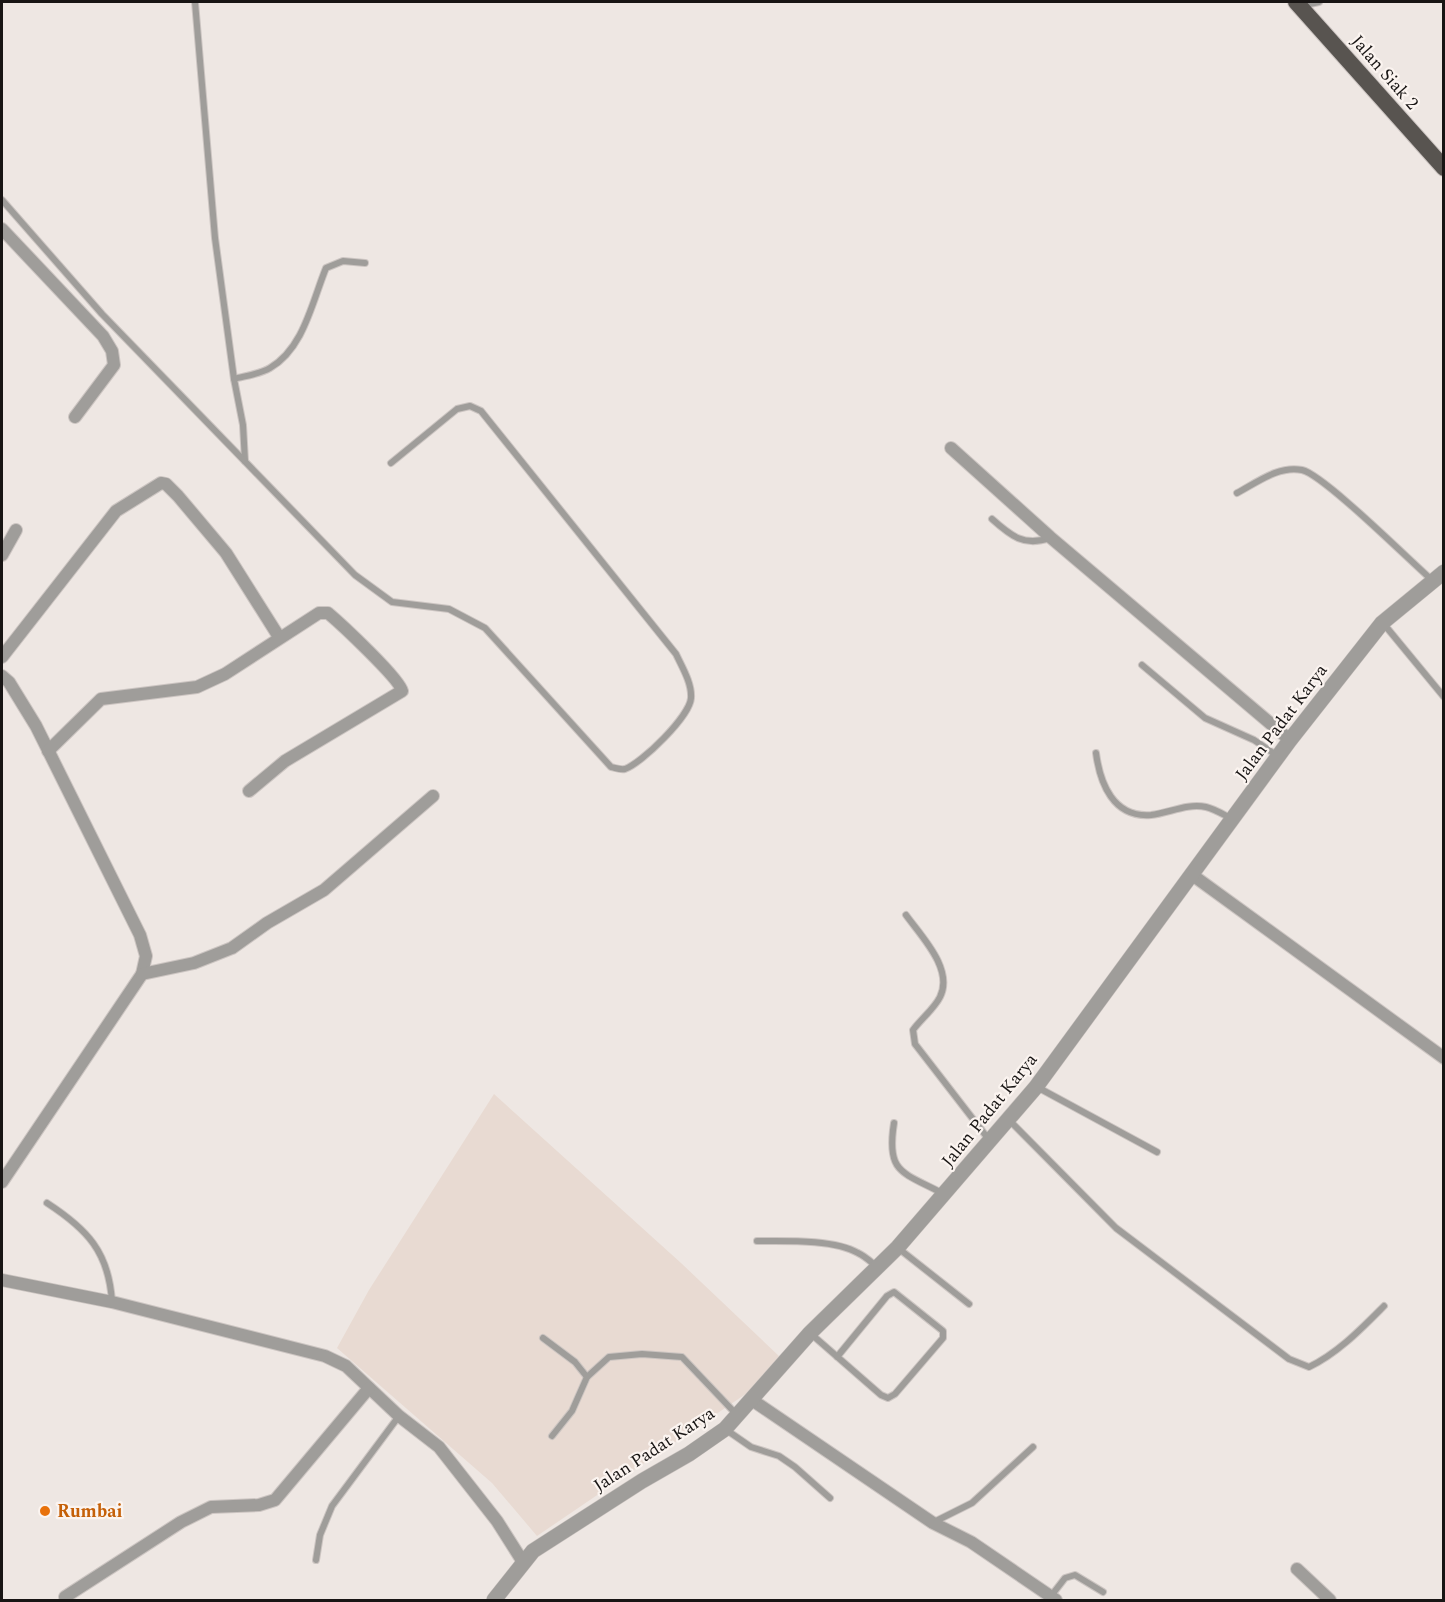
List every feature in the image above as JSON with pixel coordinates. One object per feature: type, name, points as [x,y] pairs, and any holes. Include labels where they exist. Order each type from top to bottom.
[{"type":"highway","name":"Jalan Siak 2","points":[[1298,4],[1443,168]]},
{"type":"street","points":[[2,229],[103,336],[112,351],[114,365],[75,417]]},
{"type":"street","points":[[951,448],[1050,537],[1142,612],[1290,740]]},
{"type":"street","points":[[2,657],[116,511],[161,483],[166,484],[178,496],[226,553],[279,638]]},
{"type":"street","points":[[2,555],[16,530]]},
{"type":"street","name":"Jalan Padat Karya","points":[[494,1600],[533,1551],[642,1481],[689,1454],[724,1429],[810,1333],[898,1247],[1036,1087],[1290,740],[1382,623],[1438,577]]},
{"type":"street","points":[[48,751],[101,699],[197,687],[225,674],[319,613],[328,613],[388,672],[401,686],[402,691],[285,761],[249,791]]},
{"type":"street","points":[[2,676],[9,682],[48,751],[140,935],[146,956],[142,974],[2,1182]]},
{"type":"street","points":[[142,974],[194,963],[232,948],[267,923],[324,890],[433,795]]},
{"type":"street","points":[[1191,874],[1443,1058]]},
{"type":"street","points":[[2,1281],[112,1302],[325,1356],[346,1366],[399,1416],[439,1447],[497,1521],[523,1562]]},
{"type":"street","points":[[65,1597],[181,1522],[211,1508],[259,1505],[275,1500],[369,1388]]},
{"type":"street","points":[[752,1400],[933,1522],[971,1542],[1054,1598]]},
{"type":"street","points":[[1297,1569],[1330,1600]]},
{"type":"lane","points":[[195,2],[215,238],[234,379],[243,425],[245,462]]},
{"type":"lane","points":[[1298,4],[1319,2]]},
{"type":"lane","points":[[2,200],[102,314],[355,575],[392,602],[450,609],[485,628],[611,767],[622,770],[635,764],[687,714],[691,698],[687,679],[676,654],[481,411],[470,406],[457,409],[391,463]]},
{"type":"lane","points":[[234,379],[269,369],[288,354],[302,332],[326,268],[343,261],[365,263]]},
{"type":"lane","points":[[1237,493],[1284,470],[1303,470],[1342,498],[1438,577]]},
{"type":"lane","points":[[992,519],[1018,540],[1037,542],[1050,537]]},
{"type":"lane","points":[[1382,623],[1443,697]]},
{"type":"lane","points":[[1142,665],[1205,718],[1254,740],[1279,758]]},
{"type":"lane","points":[[1096,753],[1099,778],[1107,795],[1124,809],[1136,814],[1152,815],[1179,807],[1206,807],[1233,819]]},
{"type":"lane","points":[[906,915],[933,952],[943,976],[940,997],[914,1030],[915,1044],[990,1141]]},
{"type":"lane","points":[[1036,1087],[1157,1152]]},
{"type":"lane","points":[[1007,1119],[1116,1228],[1289,1359],[1309,1367],[1322,1361],[1352,1338],[1384,1306]]},
{"type":"lane","points":[[894,1123],[891,1145],[894,1163],[903,1172],[945,1195]]},
{"type":"lane","points":[[47,1203],[66,1215],[93,1239],[111,1279],[112,1302]]},
{"type":"lane","points":[[757,1241],[791,1241],[831,1246],[858,1252],[878,1267]]},
{"type":"lane","points":[[898,1247],[969,1304]]},
{"type":"lane","points":[[810,1333],[837,1357],[881,1395],[888,1398],[895,1394],[943,1338],[943,1331],[894,1292],[887,1296],[837,1357]]},
{"type":"lane","points":[[543,1338],[575,1362],[587,1377]]},
{"type":"lane","points":[[552,1436],[572,1411],[587,1377],[609,1357],[642,1354],[682,1357],[737,1415]]},
{"type":"lane","points":[[316,1560],[320,1535],[332,1506],[399,1416]]},
{"type":"lane","points":[[724,1429],[751,1447],[779,1456],[830,1498]]},
{"type":"lane","points":[[933,1522],[972,1503],[1033,1447]]},
{"type":"lane","points":[[1054,1598],[1065,1578],[1075,1575],[1103,1592]]},
{"type":"shaded area","points":[[494,1094],[681,1263],[781,1358],[753,1389],[537,1536],[492,1483],[337,1348],[369,1290]]},
{"type":"place","name":"Rumbai","points":[[45,1511]]}]
